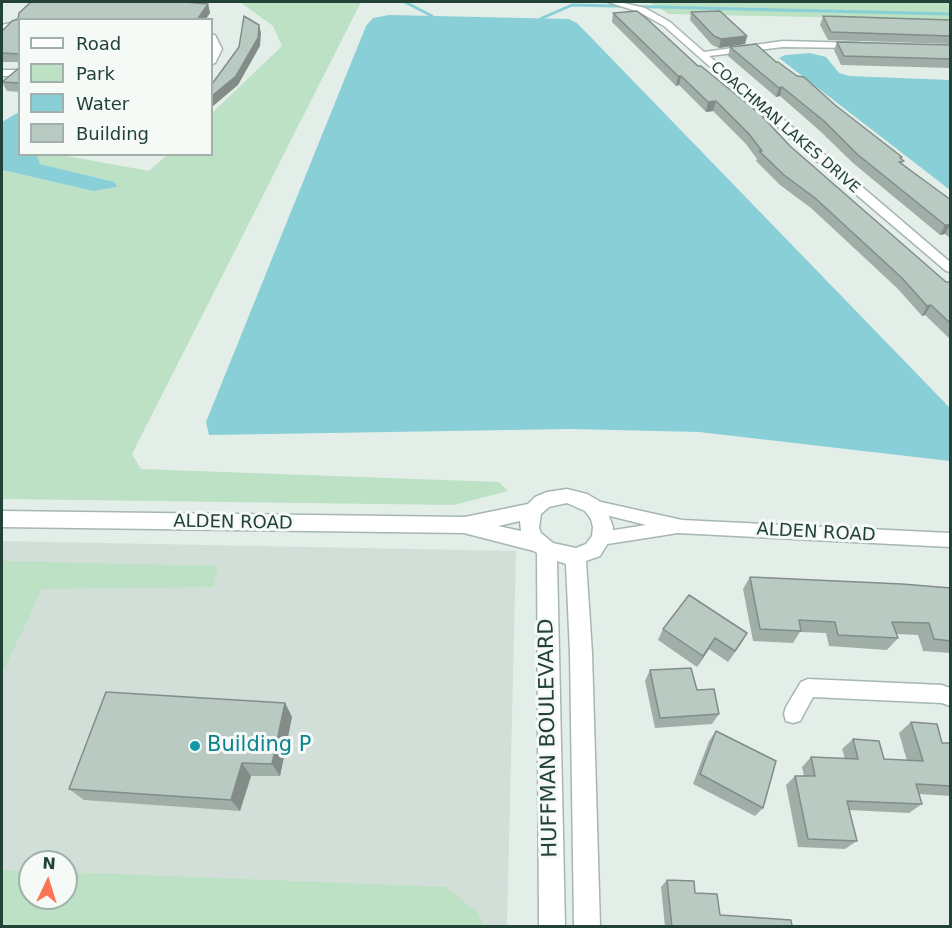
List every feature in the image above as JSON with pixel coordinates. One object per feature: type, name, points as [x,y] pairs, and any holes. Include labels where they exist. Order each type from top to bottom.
[{"type":"street","name":"COACHMAN LAKES DRIVE","points":[[612,2],[656,17],[951,268]]},
{"type":"street","points":[[2,27],[18,23]]},
{"type":"street","points":[[213,39],[218,49],[213,59]]},
{"type":"street","points":[[701,55],[783,44],[867,45]]},
{"type":"street","points":[[2,73],[18,74]]},
{"type":"street","points":[[567,496],[580,499],[591,506],[600,516],[603,527],[601,538],[593,550],[576,556],[564,555],[543,547],[533,538],[530,519],[534,510],[542,502],[554,497],[567,496]]},
{"type":"street","name":"ALDEN ROAD","points":[[591,506],[682,527],[951,540]]},
{"type":"street","name":"ALDEN ROAD","points":[[2,519],[465,525],[534,510]]},
{"type":"street","name":"ALDEN ROAD","points":[[465,525],[543,547]]},
{"type":"street","name":"ALDEN ROAD","points":[[601,538],[682,527]]},
{"type":"street","name":"HUFFMAN BOULEVARD","points":[[543,547],[552,927]]},
{"type":"street","name":"HUFFMAN BOULEVARD","points":[[576,556],[581,653],[587,927]]},
{"type":"street","points":[[793,714],[808,688],[942,694],[951,697]]},
{"type":"shaded area","points":[[2,541],[516,551],[507,926],[2,926]]},
{"type":"green space","points":[[240,2],[361,2],[132,454],[141,469],[499,482],[508,491],[454,505],[2,499],[2,170],[93,191],[117,187],[115,182],[40,164],[37,156],[66,156],[149,171],[166,156],[213,156],[213,112],[282,46],[273,26]]},
{"type":"green space","points":[[649,2],[950,2],[950,20],[669,14]]},
{"type":"green space","points":[[2,561],[218,566],[214,587],[42,589],[2,674]]},
{"type":"green space","points":[[2,870],[18,871],[18,910],[78,910],[78,872],[446,887],[478,913],[484,926],[2,926]]},
{"type":"water","points":[[389,15],[569,19],[577,23],[950,408],[950,461],[699,432],[570,429],[209,435],[206,422],[366,26],[373,18]]},
{"type":"water","points":[[810,53],[826,57],[839,73],[849,76],[950,80],[950,190],[779,58],[785,55]]},
{"type":"water","points":[[18,113],[18,156],[37,156],[40,164],[115,182],[117,187],[93,191],[2,170],[2,122]]},
{"type":"building","points":[[31,2],[208,4],[198,18],[18,18],[19,13]]},
{"type":"building","points":[[637,11],[698,66],[701,66],[761,115],[790,146],[946,282],[951,282],[951,324],[931,305],[927,306],[902,278],[815,198],[784,175],[759,151],[762,151],[749,134],[716,101],[708,102],[613,13]]},
{"type":"building","points":[[720,11],[747,36],[721,39],[714,36],[691,12]]},
{"type":"building","points":[[244,16],[259,25],[258,38],[236,76],[213,95],[213,83],[239,47]]},
{"type":"building","points":[[823,16],[951,20],[951,36],[831,32]]},
{"type":"building","points":[[18,19],[18,54],[2,53],[2,31],[12,21]]},
{"type":"building","points":[[837,42],[951,45],[951,59],[844,56]]},
{"type":"building","points":[[756,44],[776,62],[797,76],[804,77],[835,105],[902,157],[900,158],[904,161],[899,162],[951,200],[951,225],[945,225],[857,154],[824,121],[782,87],[779,88],[730,47]]},
{"type":"building","points":[[18,69],[18,83],[2,82]]},
{"type":"building","points":[[750,577],[951,588],[951,641],[934,639],[929,623],[892,622],[898,638],[838,635],[835,622],[799,620],[801,631],[760,629]]},
{"type":"building","points":[[689,595],[747,633],[735,651],[715,638],[703,656],[663,629]]},
{"type":"building","points":[[691,668],[697,690],[714,689],[719,714],[660,718],[650,670]]},
{"type":"building","name":"Building P","points":[[106,692],[285,703],[272,764],[242,763],[231,800],[69,789]]},
{"type":"building","points":[[911,722],[937,724],[942,743],[951,743],[951,786],[916,784],[922,804],[847,801],[857,841],[808,839],[795,776],[815,776],[811,757],[858,759],[853,739],[879,741],[884,759],[923,761]]},
{"type":"building","points":[[716,731],[776,761],[763,808],[700,774]]},
{"type":"building","points":[[667,880],[694,881],[695,893],[717,894],[720,915],[791,920],[792,926],[800,927],[672,927]]},
{"type":"waterway","points":[[405,2],[432,16]]},
{"type":"waterway","points":[[540,19],[572,5],[950,14]]},
{"type":"place","name":"Building P","points":[[195,746]]}]
